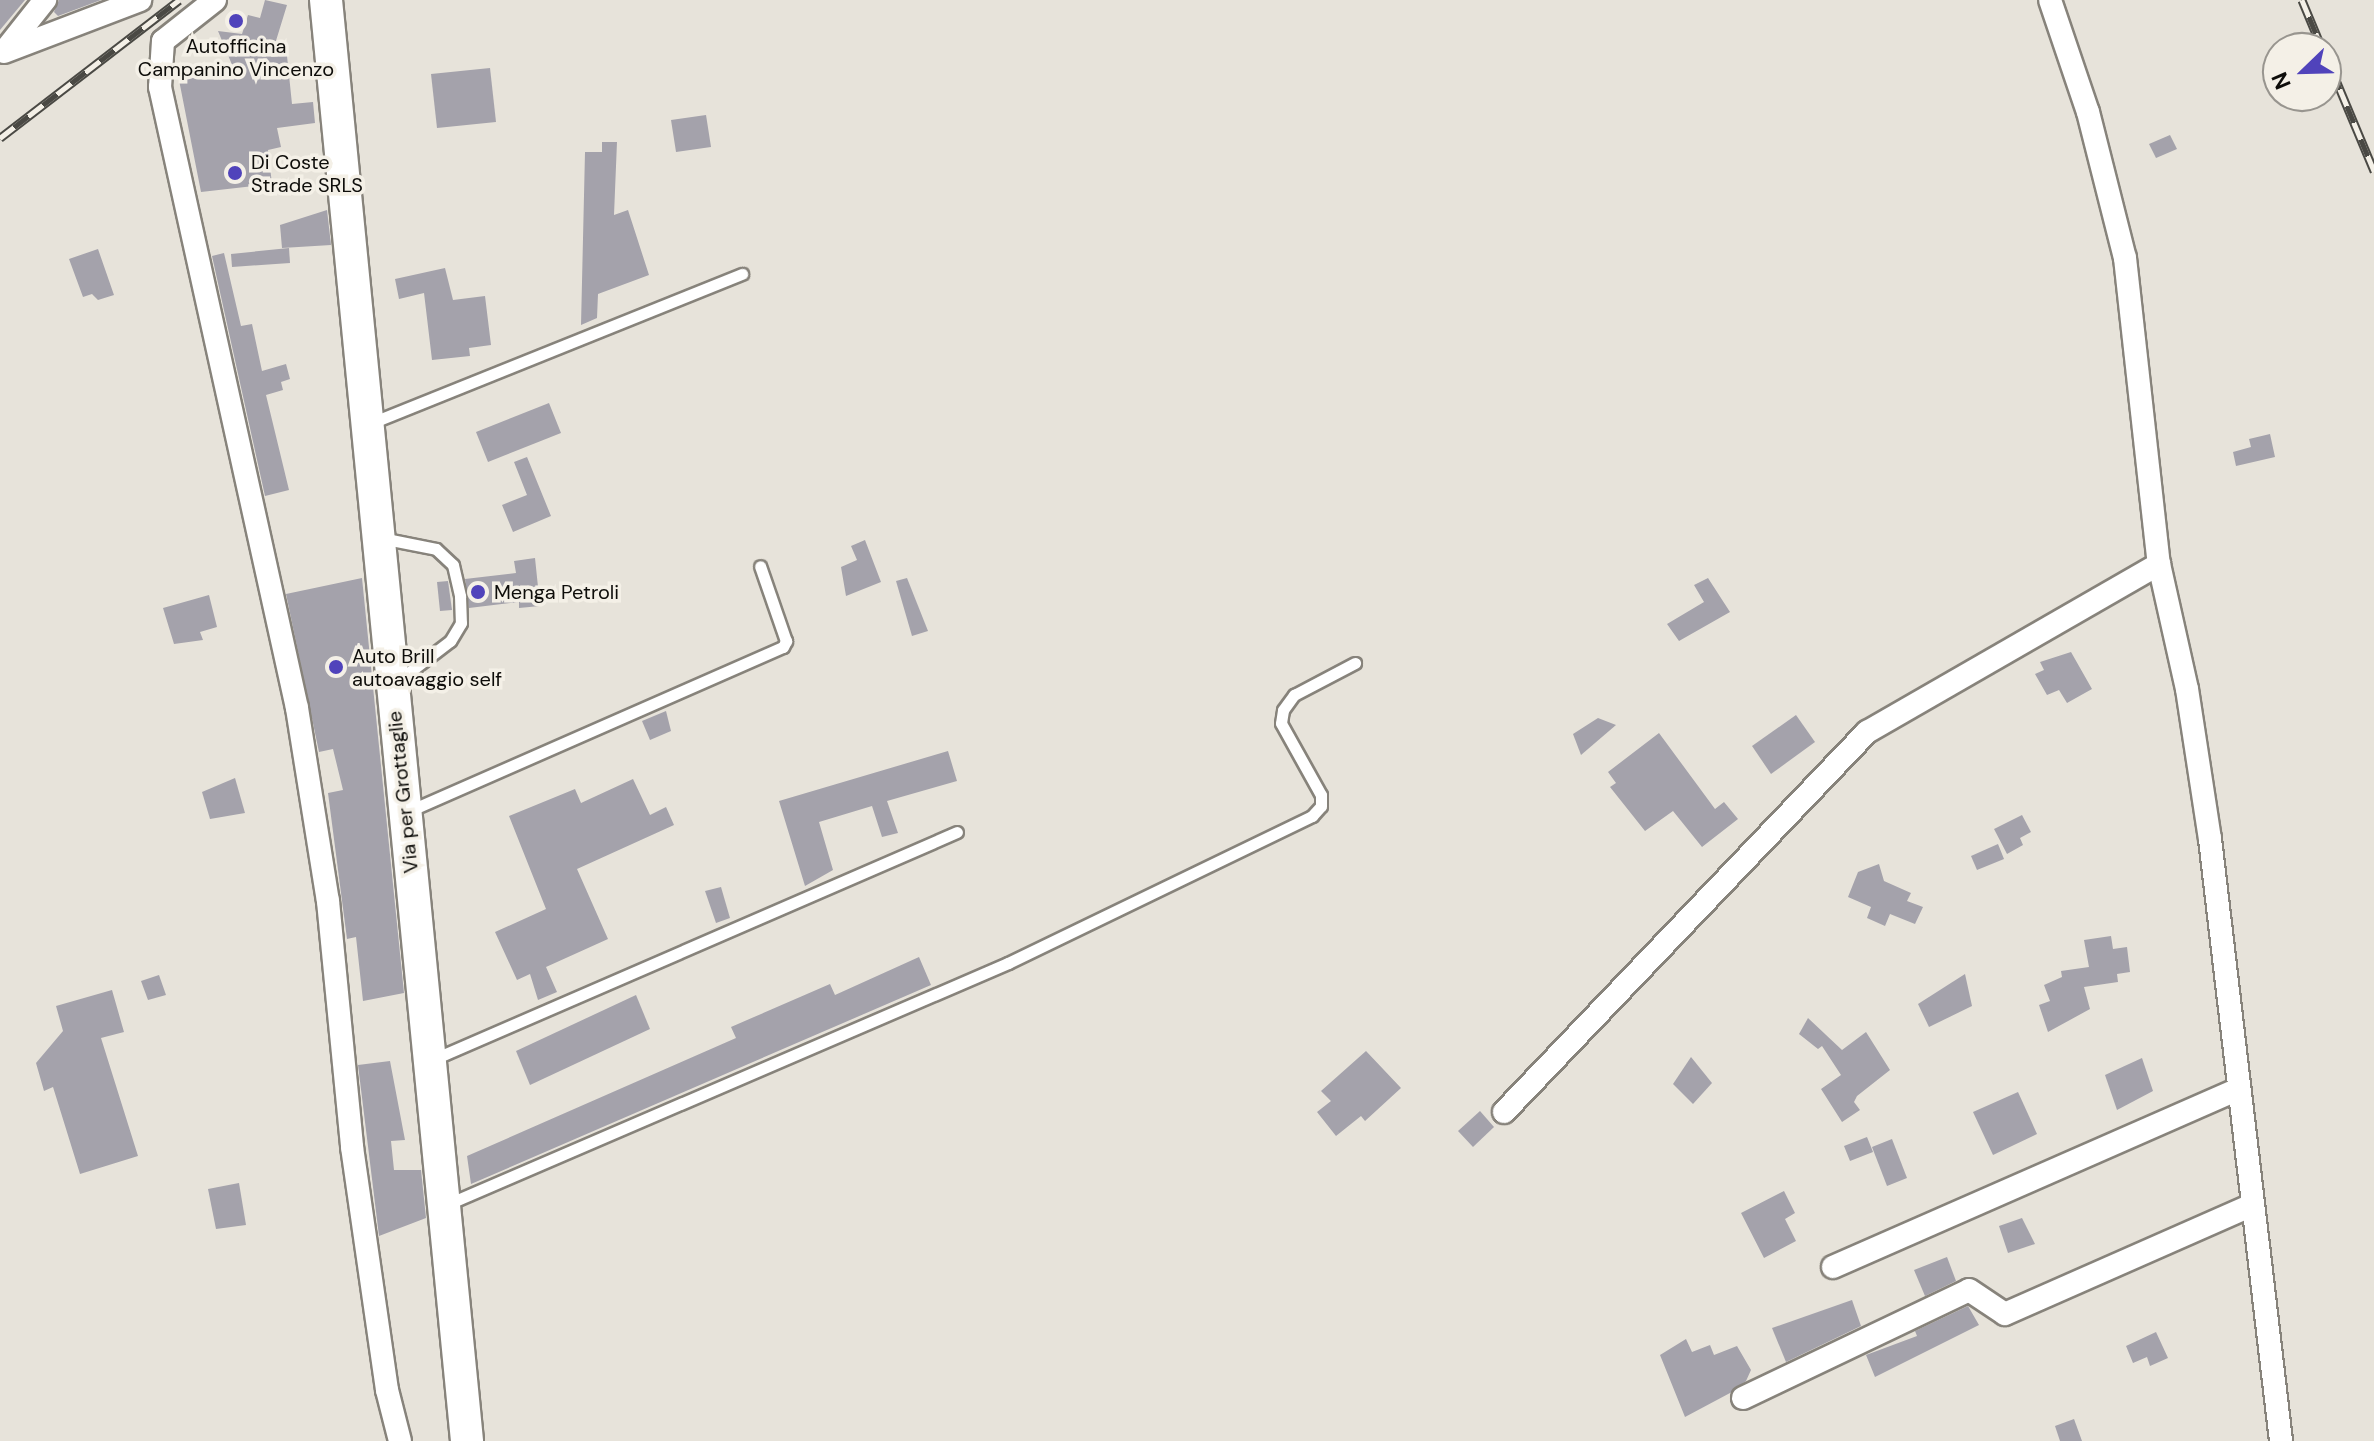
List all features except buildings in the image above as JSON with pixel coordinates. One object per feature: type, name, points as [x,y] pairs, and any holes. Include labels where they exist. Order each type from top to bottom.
[{"type":"street","points":[[2,54],[45,0]]},
{"type":"street","points":[[2,54],[140,0]]},
{"type":"street","points":[[215,0],[163,41],[160,87],[297,708],[328,901],[357,1178],[387,1390],[400,1441]]},
{"type":"street","name":"Via per Grottaglie","points":[[326,0],[467,1441]]},
{"type":"street","points":[[2050,0],[2088,112],[2125,258],[2159,564],[2190,704],[2281,1441]]},
{"type":"street","points":[[1504,1112],[1867,732],[2159,564]]},
{"type":"street","points":[[1833,1267],[2239,1089]]},
{"type":"street","points":[[1743,1398],[1969,1290],[2005,1314],[2252,1205]]},
{"type":"lane","points":[[367,425],[742,274]]},
{"type":"lane","points":[[378,538],[436,549],[453,565],[460,596],[461,623],[450,641],[392,685]]},
{"type":"lane","points":[[405,812],[783,647],[786,641],[760,566]]},
{"type":"lane","points":[[444,1205],[1008,963],[1312,816],[1321,806],[1321,795],[1281,723],[1283,710],[1294,695],[1355,663]]},
{"type":"lane","points":[[429,1060],[957,832]]},
{"type":"railway","points":[[0,138],[179,0]]},
{"type":"railway","points":[[2302,0],[2315,32]]},
{"type":"railway","points":[[2342,94],[2374,171]]},
{"type":"place","name":"Autofficina Campanino Vincenzo","points":[[236,21]]},
{"type":"place","name":"Di Coste Strade SRLS","points":[[235,173]]},
{"type":"place","name":"Menga Petroli","points":[[478,592]]},
{"type":"place","name":"Auto Brill autoavaggio self","points":[[336,667]]}]
